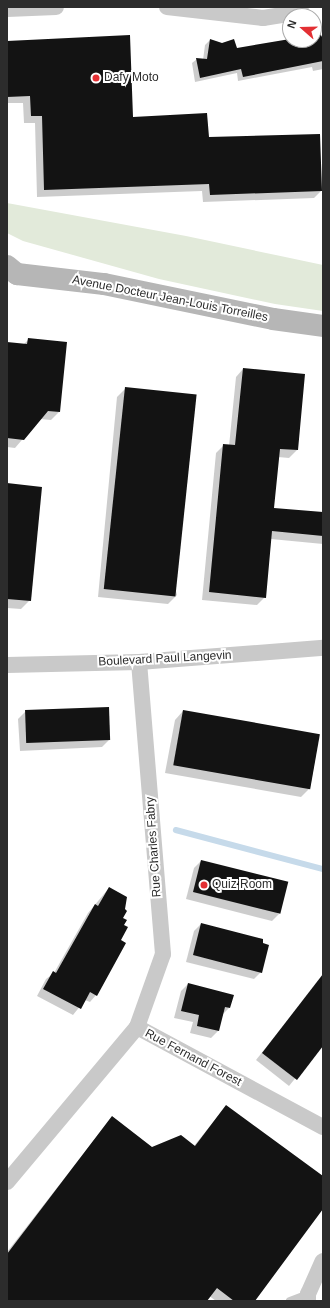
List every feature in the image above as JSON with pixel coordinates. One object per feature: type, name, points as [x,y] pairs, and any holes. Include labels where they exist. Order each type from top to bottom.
[{"type":"main road","name":"Avenue Docteur Jean-Louis Torreilles","points":[[10,274],[104,284],[273,319],[323,326]]},
{"type":"street","points":[[7,9],[56,7]]},
{"type":"street","points":[[166,7],[226,10],[263,18],[293,13],[301,7]]},
{"type":"street","name":"Boulevard Paul Langevin","points":[[7,665],[139,662],[323,648]]},
{"type":"street","name":"Rue Charles Fabry","points":[[137,1027],[163,954],[139,662]]},
{"type":"street","name":"Rue Fernand Forest","points":[[7,1182],[137,1027],[323,1126]]},
{"type":"street","points":[[308,1298],[323,1261]]},
{"type":"lane","points":[[290,1301],[308,1298]]},
{"type":"green space","points":[[7,203],[186,236],[323,265],[323,311],[275,304],[159,279],[23,241],[7,233]]},
{"type":"building","points":[[130,35],[133,117],[207,113],[209,137],[320,134],[322,191],[210,195],[209,184],[44,190],[42,116],[31,116],[30,96],[7,97],[7,41]]},
{"type":"building","points":[[322,37],[323,61],[243,77],[241,69],[200,78],[196,58],[207,59],[210,39],[222,43],[234,39],[237,48],[282,40],[282,48],[322,48]]},
{"type":"building","points":[[28,338],[67,342],[60,412],[48,411],[24,440],[7,438],[7,342],[27,344]]},
{"type":"building","points":[[243,368],[305,374],[298,450],[280,449],[274,508],[323,512],[323,536],[272,531],[266,598],[209,592],[223,444],[235,445]]},
{"type":"building","points":[[125,387],[197,395],[175,596],[104,589]]},
{"type":"building","points":[[7,483],[42,487],[31,601],[7,599]]},
{"type":"building","points":[[109,707],[110,740],[26,743],[25,710]]},
{"type":"building","points":[[183,710],[320,734],[310,789],[173,765]]},
{"type":"building","points":[[201,860],[288,882],[280,914],[193,892]]},
{"type":"building","points":[[109,887],[127,897],[125,909],[127,911],[123,918],[127,920],[124,925],[128,927],[121,940],[126,943],[97,996],[90,992],[81,1009],[43,989],[53,971],[56,973],[95,904],[98,906]]},
{"type":"building","points":[[201,923],[263,939],[263,943],[269,945],[262,973],[193,955]]},
{"type":"building","points":[[323,974],[323,1046],[297,1080],[262,1053]]},
{"type":"building","points":[[188,983],[234,995],[230,1008],[225,1007],[219,1031],[197,1026],[199,1015],[181,1011]]},
{"type":"building","points":[[226,1105],[323,1176],[323,1209],[255,1301],[234,1301],[217,1288],[207,1301],[7,1301],[7,1254],[112,1116],[152,1147],[181,1135],[195,1146]]},
{"type":"waterway","points":[[176,830],[323,869]]},
{"type":"place","name":"Dafy Moto","points":[[96,78]]},
{"type":"place","name":"Quiz Room","points":[[204,885]]}]
